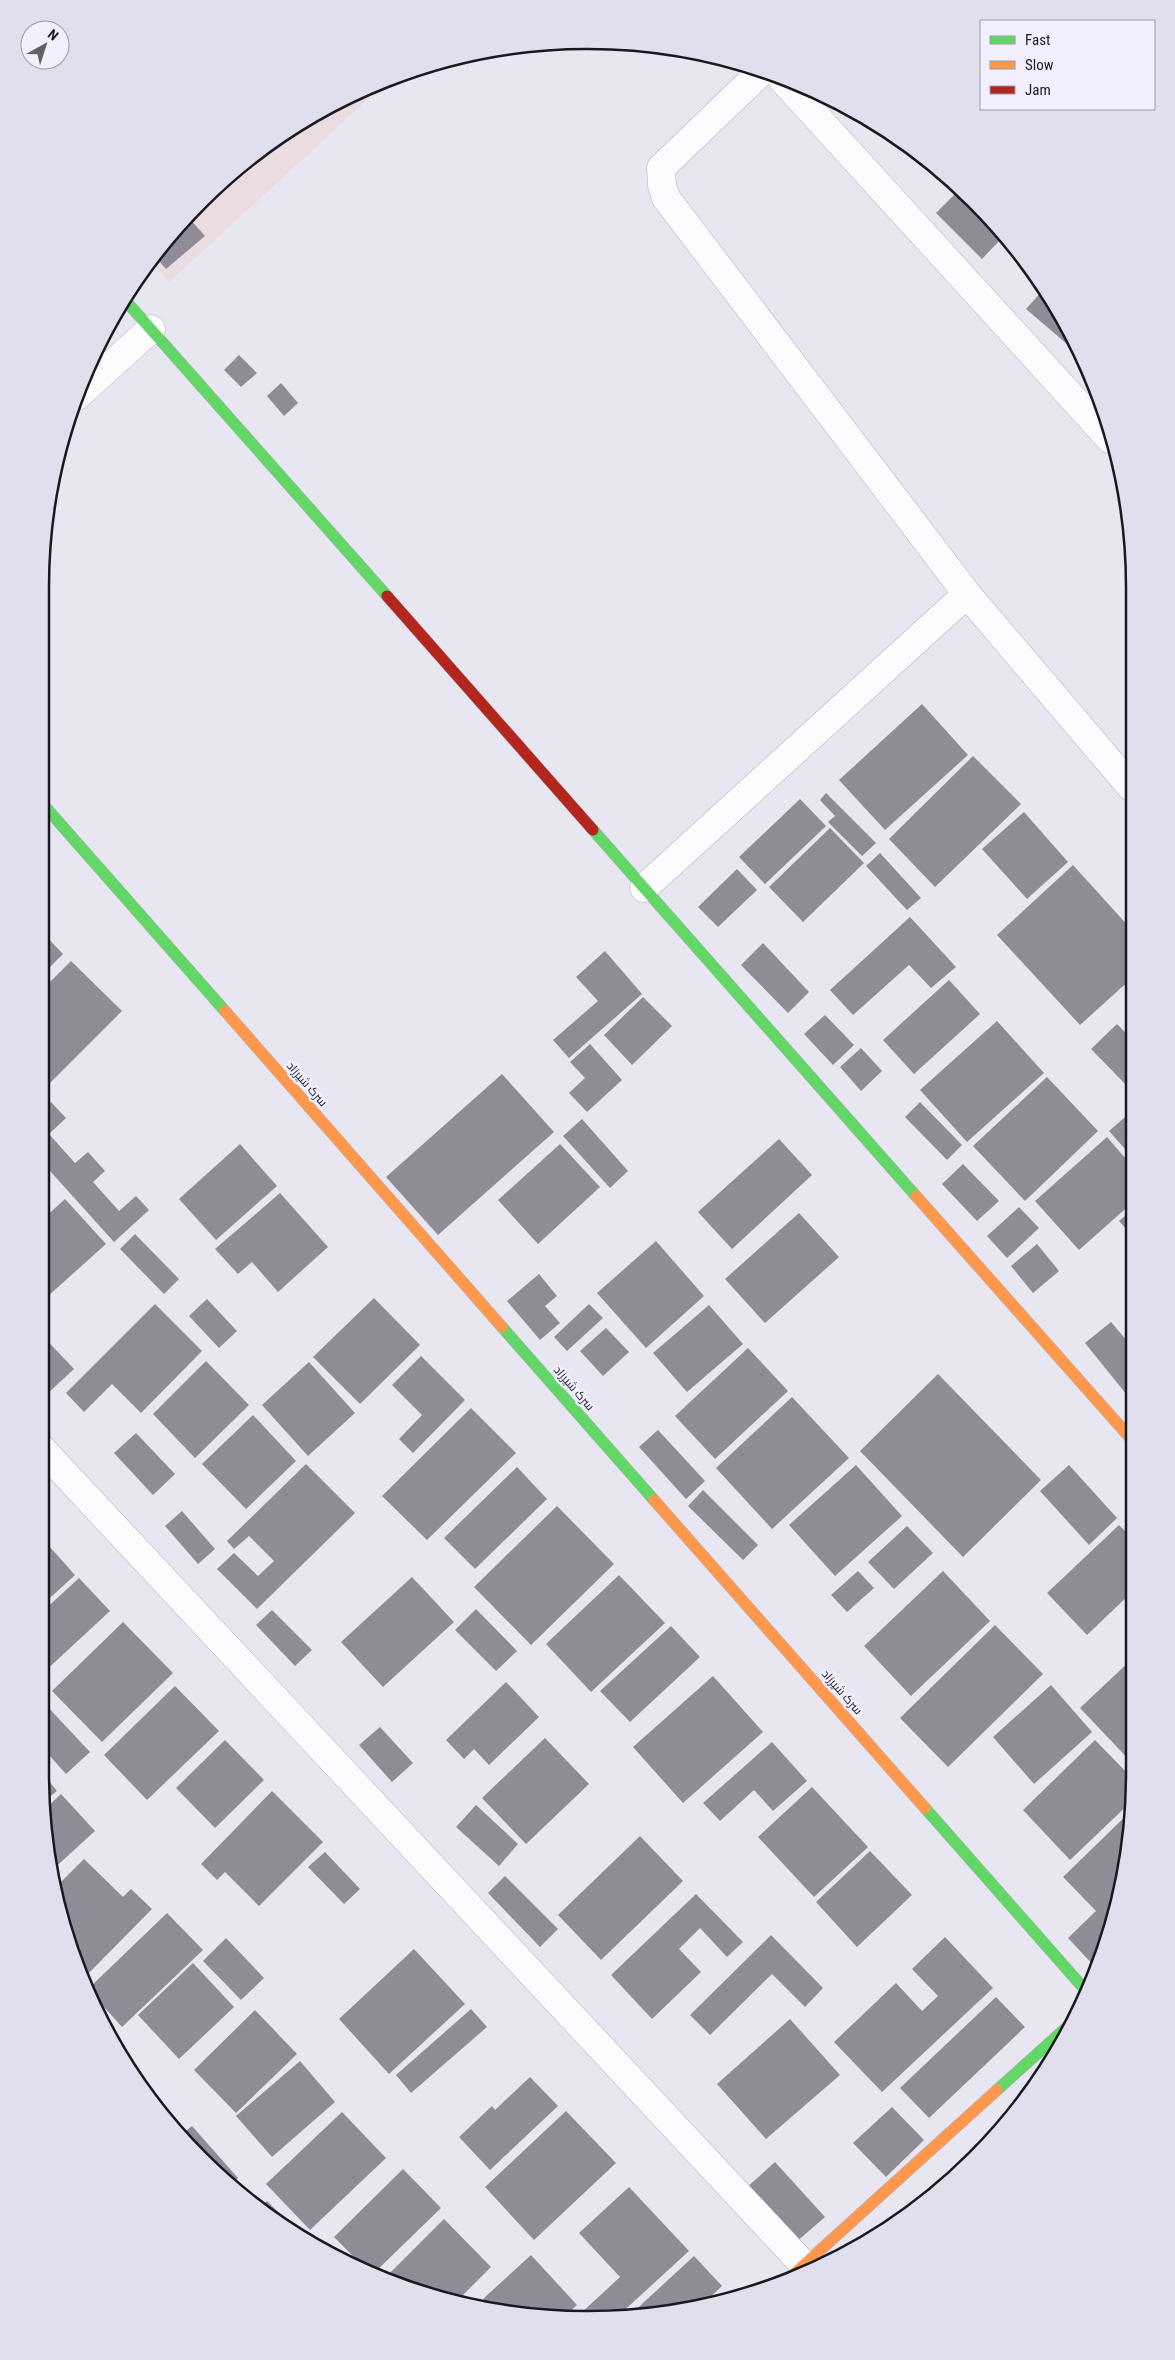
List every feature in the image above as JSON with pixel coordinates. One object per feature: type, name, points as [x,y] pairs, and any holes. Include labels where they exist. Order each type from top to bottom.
[{"type":"street","points":[[757,76],[661,168],[662,185],[666,198],[967,594],[1126,781]]},
{"type":"street","points":[[791,89],[1103,431]]},
{"type":"street","points":[[129,305],[1126,1433]]},
{"type":"street","points":[[88,386],[151,329]]},
{"type":"street","points":[[644,888],[967,594]]},
{"type":"street","name":"سرک شیرزاد","points":[[49,811],[1082,1986]]},
{"type":"street","points":[[49,1456],[792,2271]]},
{"type":"street","points":[[804,2265],[1057,2036]]},
{"type":"shaded area","points":[[375,93],[169,282],[155,267],[182,232],[232,182],[288,140],[318,121]]},
{"type":"building","points":[[955,194],[1000,241],[982,259],[936,213]]},
{"type":"building","points":[[192,222],[205,236],[166,269],[159,261]]},
{"type":"building","points":[[1039,294],[1067,344],[1026,309]]},
{"type":"building","points":[[239,355],[257,373],[241,387],[224,370]]},
{"type":"building","points":[[281,383],[298,403],[284,416],[267,396]]},
{"type":"building","points":[[922,704],[968,755],[885,830],[839,780]]},
{"type":"building","points":[[973,756],[1021,804],[935,887],[889,839]]},
{"type":"building","points":[[826,793],[876,843],[862,856],[828,822],[835,816],[820,800]]},
{"type":"building","points":[[800,799],[826,826],[765,884],[739,857]]},
{"type":"building","points":[[1024,812],[1068,862],[1027,899],[982,849]]},
{"type":"building","points":[[830,828],[864,863],[803,922],[769,887]]},
{"type":"building","points":[[880,853],[921,898],[907,910],[866,866]]},
{"type":"building","points":[[1073,865],[1126,923],[1126,983],[1080,1025],[997,935]]},
{"type":"building","points":[[737,869],[757,890],[718,927],[698,907]]},
{"type":"building","points":[[910,917],[956,967],[931,988],[909,965],[853,1015],[830,990]]},
{"type":"building","points":[[49,939],[63,954],[49,968]]},
{"type":"building","points":[[763,943],[809,992],[788,1013],[741,965]]},
{"type":"building","points":[[605,951],[642,994],[569,1058],[553,1040],[598,1001],[576,977]]},
{"type":"building","points":[[71,961],[122,1011],[49,1084],[49,983]]},
{"type":"building","points":[[949,980],[980,1014],[914,1074],[883,1040]]},
{"type":"building","points":[[643,997],[672,1026],[632,1065],[604,1035]]},
{"type":"building","points":[[825,1015],[854,1045],[833,1065],[804,1034]]},
{"type":"building","points":[[997,1021],[1044,1073],[967,1142],[920,1090]]},
{"type":"building","points":[[1117,1024],[1126,1033],[1126,1085],[1091,1049]]},
{"type":"building","points":[[590,1044],[622,1080],[587,1112],[569,1093],[585,1078],[570,1062]]},
{"type":"building","points":[[861,1048],[882,1071],[861,1091],[840,1067]]},
{"type":"building","points":[[502,1074],[554,1132],[438,1235],[386,1177]]},
{"type":"building","points":[[1047,1077],[1098,1131],[1025,1201],[973,1146]]},
{"type":"building","points":[[51,1102],[66,1118],[49,1134],[49,1104]]},
{"type":"building","points":[[920,1102],[962,1145],[947,1160],[905,1117]]},
{"type":"building","points":[[1126,1116],[1126,1150],[1109,1131]]},
{"type":"building","points":[[582,1119],[628,1171],[610,1188],[563,1136]]},
{"type":"building","points":[[49,1134],[75,1163],[88,1152],[105,1171],[93,1182],[119,1211],[136,1196],[149,1210],[114,1242],[49,1170]]},
{"type":"building","points":[[1107,1137],[1126,1159],[1126,1208],[1079,1250],[1035,1201]]},
{"type":"building","points":[[779,1139],[812,1175],[732,1249],[698,1212]]},
{"type":"building","points":[[240,1144],[277,1186],[216,1240],[179,1199]]},
{"type":"building","points":[[560,1144],[600,1187],[538,1244],[498,1200]]},
{"type":"building","points":[[963,1164],[999,1201],[977,1221],[942,1184]]},
{"type":"building","points":[[280,1193],[328,1247],[278,1292],[252,1262],[238,1274],[215,1249]]},
{"type":"building","points":[[65,1199],[106,1244],[49,1295],[49,1214]]},
{"type":"building","points":[[1019,1207],[1039,1228],[1007,1258],[987,1236]]},
{"type":"building","points":[[799,1213],[839,1257],[765,1323],[725,1279]]},
{"type":"building","points":[[1126,1215],[1126,1229],[1119,1221]]},
{"type":"building","points":[[135,1234],[179,1279],[164,1294],[120,1249]]},
{"type":"building","points":[[656,1241],[704,1296],[646,1348],[597,1293]]},
{"type":"building","points":[[1037,1244],[1059,1271],[1033,1293],[1011,1266]]},
{"type":"building","points":[[539,1274],[557,1296],[545,1306],[560,1323],[540,1340],[507,1301]]},
{"type":"building","points":[[374,1298],[420,1345],[360,1404],[313,1357]]},
{"type":"building","points":[[207,1299],[237,1331],[219,1348],[189,1316]]},
{"type":"building","points":[[155,1304],[202,1351],[141,1413],[112,1384],[84,1412],[66,1393]]},
{"type":"building","points":[[589,1304],[603,1318],[567,1351],[554,1337]]},
{"type":"building","points":[[709,1305],[743,1344],[687,1392],[653,1353]]},
{"type":"building","points":[[1111,1322],[1126,1340],[1126,1394],[1085,1343]]},
{"type":"building","points":[[606,1328],[629,1352],[603,1376],[580,1351]]},
{"type":"building","points":[[49,1343],[74,1369],[49,1392]]},
{"type":"building","points":[[748,1348],[788,1391],[715,1459],[675,1416]]},
{"type":"building","points":[[421,1356],[465,1400],[413,1453],[399,1439],[422,1415],[392,1385]]},
{"type":"building","points":[[206,1361],[249,1405],[195,1458],[153,1414]]},
{"type":"building","points":[[309,1362],[355,1413],[308,1456],[262,1405]]},
{"type":"building","points":[[938,1374],[1041,1480],[963,1557],[860,1451]]},
{"type":"building","points":[[792,1397],[849,1458],[772,1529],[716,1468]]},
{"type":"building","points":[[471,1408],[516,1453],[427,1540],[382,1496]]},
{"type":"building","points":[[253,1415],[296,1461],[246,1509],[202,1464]]},
{"type":"building","points":[[658,1430],[705,1481],[686,1499],[639,1447]]},
{"type":"building","points":[[136,1433],[175,1474],[153,1495],[114,1453]]},
{"type":"building","points":[[306,1464],[355,1513],[257,1609],[217,1569],[234,1553],[258,1576],[274,1561],[249,1536],[234,1549],[227,1541]]},
{"type":"building","points":[[856,1465],[902,1516],[835,1576],[789,1525]]},
{"type":"building","points":[[1069,1465],[1117,1518],[1089,1545],[1040,1491]]},
{"type":"building","points":[[517,1467],[547,1499],[475,1569],[444,1538]]},
{"type":"building","points":[[703,1490],[758,1545],[743,1560],[688,1506]]},
{"type":"building","points":[[557,1506],[614,1564],[531,1645],[474,1587]]},
{"type":"building","points":[[182,1511],[215,1549],[198,1564],[165,1526]]},
{"type":"building","points":[[1119,1525],[1126,1532],[1126,1598],[1087,1635],[1047,1593]]},
{"type":"building","points":[[907,1526],[933,1553],[894,1589],[868,1562]]},
{"type":"building","points":[[49,1546],[75,1575],[49,1599]]},
{"type":"building","points":[[858,1571],[874,1588],[847,1612],[831,1595]]},
{"type":"building","points":[[943,1571],[990,1621],[911,1696],[864,1646]]},
{"type":"building","points":[[619,1575],[665,1623],[591,1692],[546,1644]]},
{"type":"building","points":[[412,1577],[454,1622],[383,1687],[341,1642]]},
{"type":"building","points":[[79,1578],[110,1611],[49,1668],[49,1606]]},
{"type":"building","points":[[476,1609],[517,1651],[496,1671],[455,1630]]},
{"type":"building","points":[[272,1610],[312,1650],[295,1666],[256,1625]]},
{"type":"building","points":[[123,1622],[173,1673],[102,1742],[52,1691]]},
{"type":"building","points":[[995,1625],[1043,1674],[948,1767],[900,1718]]},
{"type":"building","points":[[671,1626],[700,1657],[630,1722],[600,1691]]},
{"type":"building","points":[[1126,1665],[1126,1757],[1080,1708]]},
{"type":"building","points":[[713,1676],[763,1732],[683,1803],[633,1747]]},
{"type":"building","points":[[506,1682],[539,1717],[489,1765],[474,1749],[464,1759],[446,1740]]},
{"type":"building","points":[[1051,1685],[1092,1732],[1034,1784],[993,1737]]},
{"type":"building","points":[[175,1686],[219,1731],[147,1800],[104,1755]]},
{"type":"building","points":[[49,1708],[90,1752],[66,1774],[49,1755]]},
{"type":"building","points":[[380,1727],[413,1763],[392,1782],[359,1745]]},
{"type":"building","points":[[545,1738],[589,1784],[526,1844],[482,1798]]},
{"type":"building","points":[[225,1740],[264,1780],[215,1828],[176,1788]]},
{"type":"building","points":[[1095,1740],[1126,1772],[1125,1808],[1070,1860],[1023,1810]]},
{"type":"building","points":[[772,1742],[807,1781],[773,1811],[754,1790],[720,1821],[703,1803]]},
{"type":"building","points":[[49,1781],[57,1791],[50,1797]]},
{"type":"building","points":[[812,1787],[868,1847],[814,1897],[758,1837]]},
{"type":"building","points":[[272,1791],[323,1842],[259,1906],[225,1872],[217,1880],[201,1864]]},
{"type":"building","points":[[61,1794],[95,1831],[57,1866],[53,1843],[50,1804]]},
{"type":"building","points":[[476,1805],[518,1844],[499,1866],[456,1827]]},
{"type":"building","points":[[1124,1818],[1116,1878],[1108,1912],[1091,1963],[1068,1938],[1096,1911],[1063,1877]]},
{"type":"building","points":[[640,1836],[683,1881],[601,1960],[558,1915]]},
{"type":"building","points":[[870,1851],[912,1895],[857,1947],[816,1902]]},
{"type":"building","points":[[325,1852],[360,1889],[344,1904],[308,1867]]},
{"type":"building","points":[[84,1859],[123,1897],[131,1889],[152,1909],[88,1974],[77,1946],[60,1883]]},
{"type":"building","points":[[505,1876],[558,1929],[540,1947],[488,1893]]},
{"type":"building","points":[[696,1894],[743,1942],[727,1957],[700,1928],[679,1949],[701,1972],[652,2019],[611,1975]]},
{"type":"building","points":[[167,1913],[203,1950],[122,2027],[100,2003],[92,1985]]},
{"type":"building","points":[[771,1935],[823,1988],[805,2007],[772,1974],[710,2035],[690,2015]]},
{"type":"building","points":[[945,1937],[993,1988],[882,2092],[834,2042],[896,1983],[922,2011],[938,1996],[912,1969]]},
{"type":"building","points":[[226,1938],[264,1978],[241,2000],[203,1961]]},
{"type":"building","points":[[414,1949],[465,2004],[389,2074],[339,2019]]},
{"type":"building","points":[[193,1963],[234,2007],[179,2059],[138,2015]]},
{"type":"building","points":[[996,1997],[1025,2027],[929,2118],[900,2088]]},
{"type":"building","points":[[471,2009],[487,2027],[411,2093],[396,2075]]},
{"type":"building","points":[[255,2010],[297,2054],[236,2113],[194,2070]]},
{"type":"building","points":[[790,2019],[840,2075],[766,2139],[717,2084]]},
{"type":"building","points":[[300,2061],[335,2102],[272,2157],[236,2116]]},
{"type":"building","points":[[530,2077],[558,2106],[490,2170],[459,2137],[492,2106],[495,2110]]},
{"type":"building","points":[[892,2107],[924,2140],[886,2177],[853,2143]]},
{"type":"building","points":[[566,2111],[616,2163],[534,2240],[485,2187]]},
{"type":"building","points":[[342,2112],[386,2158],[310,2230],[266,2184]]},
{"type":"building","points":[[192,2126],[238,2178],[235,2181],[232,2178],[185,2131]]},
{"type":"building","points":[[775,2162],[825,2217],[795,2243],[745,2189]]},
{"type":"building","points":[[403,2169],[441,2208],[378,2269],[356,2259],[334,2237]]},
{"type":"building","points":[[629,2187],[689,2251],[625,2310],[583,2311],[620,2277],[579,2233]]},
{"type":"building","points":[[267,2201],[281,2215],[265,2203]]},
{"type":"building","points":[[444,2219],[491,2267],[462,2296],[414,2283],[390,2273]]},
{"type":"building","points":[[531,2255],[577,2305],[571,2311],[552,2310],[517,2307],[486,2302],[483,2299]]},
{"type":"building","points":[[694,2256],[722,2286],[711,2297],[658,2307],[637,2309]]},
{"type":"traffic: fast","points":[[129,305],[387,596]]},
{"type":"traffic: fast","points":[[49,811],[225,1011]]},
{"type":"traffic: fast","points":[[593,830],[916,1196]]},
{"type":"traffic: fast","points":[[502,1327],[654,1500]]},
{"type":"traffic: fast","points":[[925,1808],[1082,1986]]},
{"type":"traffic: fast","points":[[997,2090],[1058,2035]]},
{"type":"traffic: slow","points":[[225,1011],[502,1327]]},
{"type":"traffic: slow","points":[[916,1196],[1126,1433]]},
{"type":"traffic: slow","points":[[654,1500],[925,1808]]},
{"type":"traffic: slow","points":[[802,2266],[997,2090]]},
{"type":"traffic: jam","points":[[387,596],[593,830]]}]
